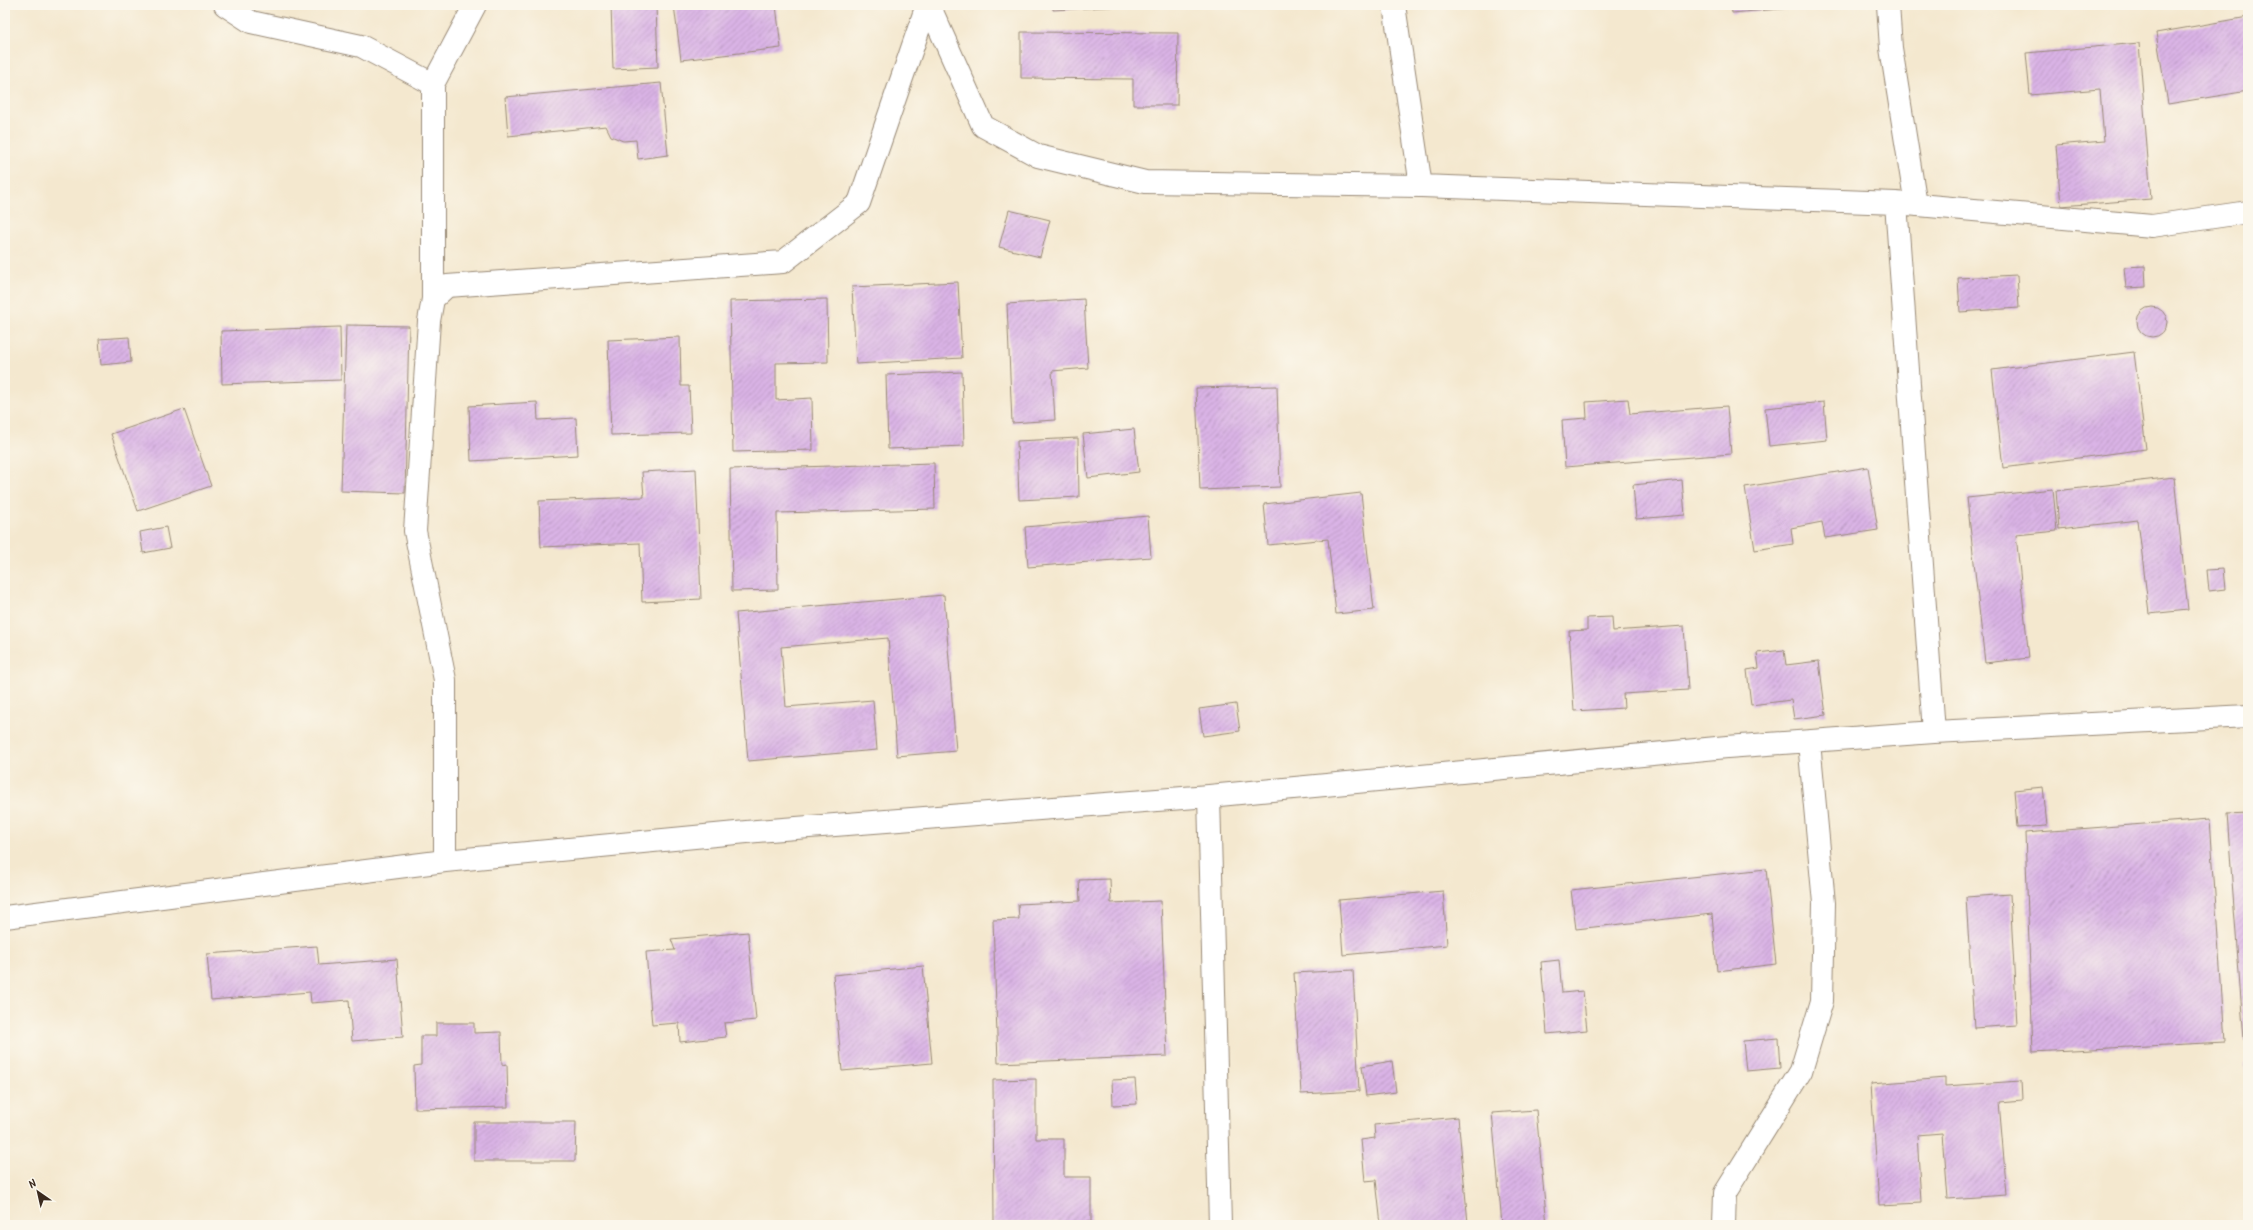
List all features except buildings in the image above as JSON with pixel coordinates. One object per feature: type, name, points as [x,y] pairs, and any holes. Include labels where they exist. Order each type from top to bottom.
[{"type":"street","points":[[225,5],[251,22],[361,46],[433,84]]},
{"type":"street","points":[[445,861],[445,680],[416,531],[429,321],[433,299],[433,84],[475,5]]},
{"type":"street","points":[[433,299],[447,286],[783,262],[859,203],[928,5]]},
{"type":"street","points":[[928,5],[983,126],[1038,156],[1145,182],[1420,186],[1906,204],[2152,226],[2248,212]]},
{"type":"street","points":[[1394,5],[1420,186]]},
{"type":"street","points":[[1888,5],[1906,204],[1934,732]]},
{"type":"street","points":[[5,917],[445,861],[757,831],[1209,796],[1719,747],[1809,742],[1934,732],[2248,716]]},
{"type":"street","points":[[1724,1225],[1725,1193],[1801,1071],[1822,1001],[1824,902],[1809,742]]},
{"type":"street","points":[[1209,796],[1220,1225]]}]
